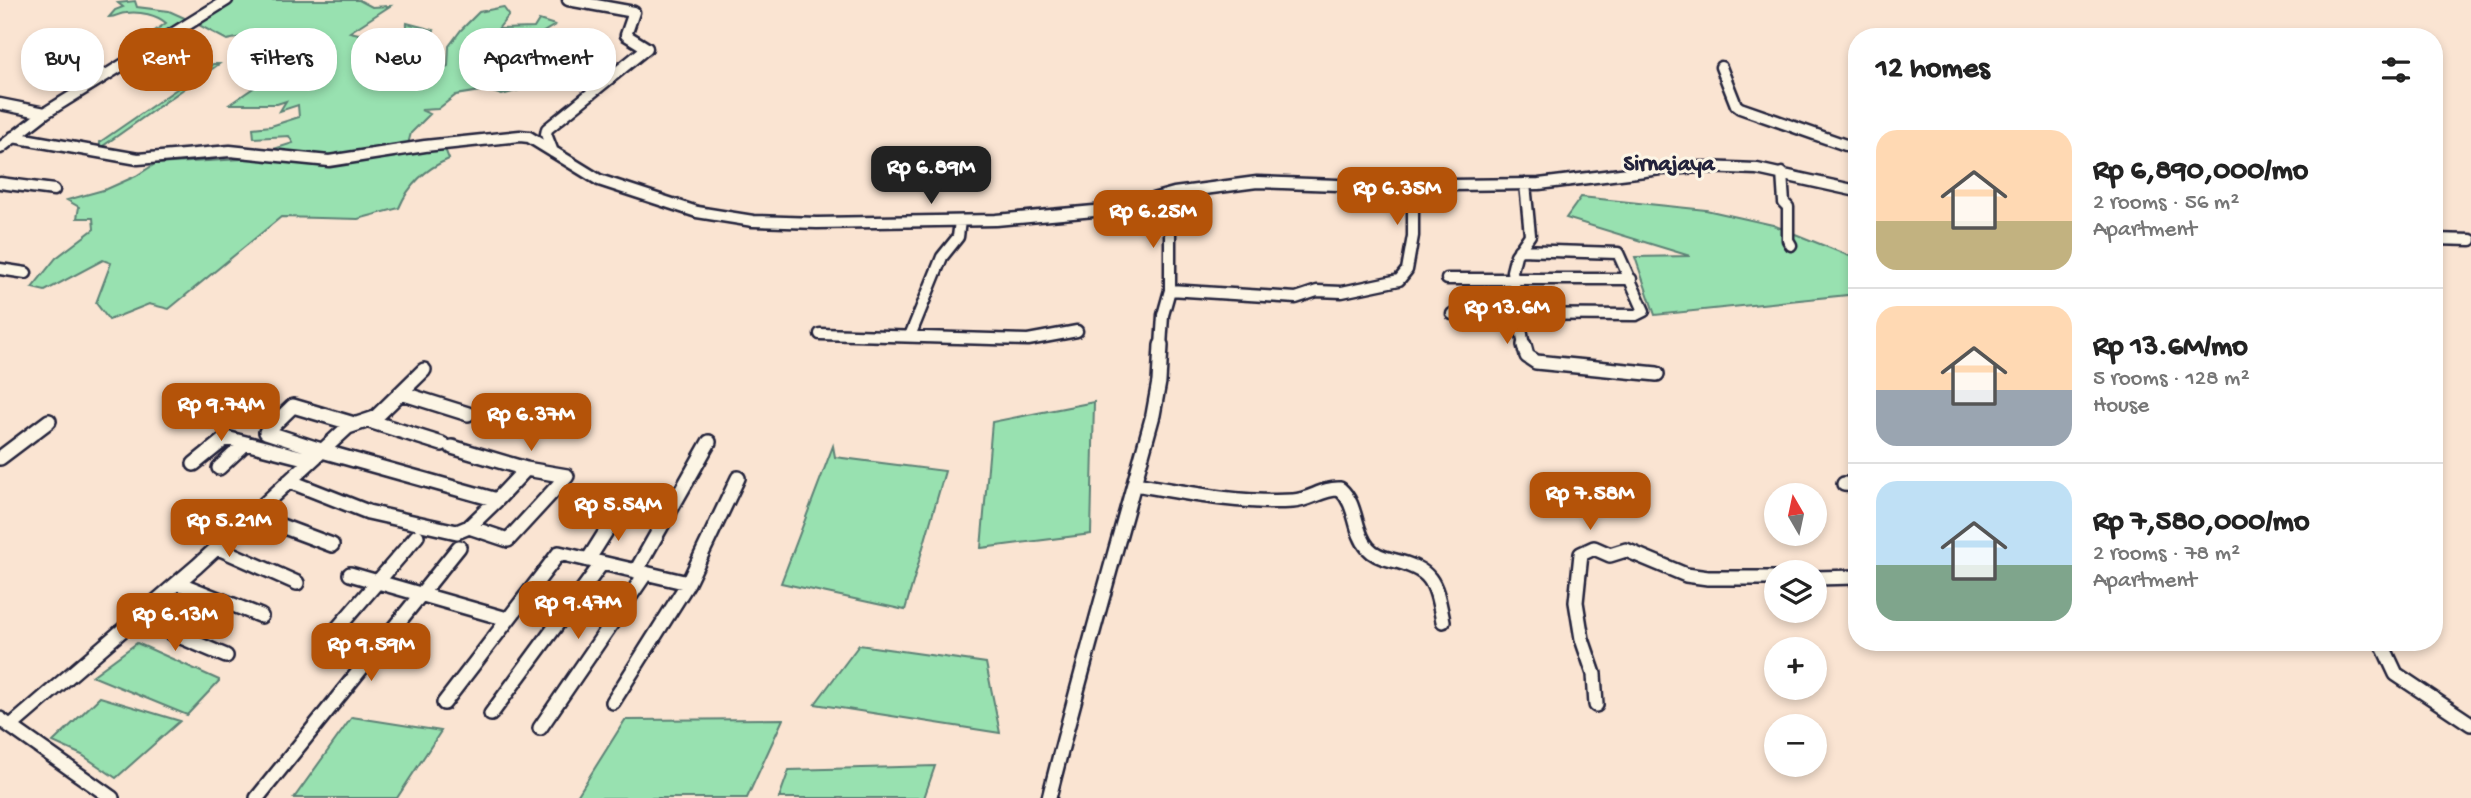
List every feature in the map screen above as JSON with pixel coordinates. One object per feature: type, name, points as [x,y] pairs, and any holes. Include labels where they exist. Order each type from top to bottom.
[{"type":"street","points":[[0,148],[46,113],[227,0]]},
{"type":"street","points":[[553,152],[546,134],[552,124],[647,48],[626,35],[634,12],[568,0]]},
{"type":"street","points":[[1721,67],[1740,108],[1783,126],[1848,146]]},
{"type":"street","points":[[0,104],[46,113]]},
{"type":"street","points":[[13,137],[138,159],[230,151],[329,161],[425,146],[520,136],[529,137],[599,180],[635,193],[727,219],[817,223],[960,221],[1103,211],[1174,193],[1270,181],[1365,186],[1525,184],[1571,182],[1661,169],[1703,167],[1782,173],[1848,189]]},
{"type":"street","points":[[1782,173],[1784,203],[1788,207],[1788,240],[1791,245]]},
{"type":"street","points":[[0,183],[54,190]]},
{"type":"street","points":[[1525,184],[1530,235],[1513,261],[1527,356],[1536,362],[1657,374]]},
{"type":"street","points":[[1170,290],[1296,298],[1317,291],[1342,292],[1399,280],[1407,270],[1413,236],[1413,185]]},
{"type":"street","points":[[1049,798],[1080,673],[1135,484],[1159,382],[1162,324],[1170,290],[1169,219],[1174,193]]},
{"type":"street","points":[[910,336],[942,257],[958,237],[960,221]]},
{"type":"street","points":[[2443,239],[2471,240]]},
{"type":"street","points":[[1452,314],[1642,314],[1644,311],[1621,256],[1614,251],[1519,250]]},
{"type":"street","points":[[0,269],[26,273]]},
{"type":"street","points":[[1447,279],[1632,279]]},
{"type":"street","points":[[820,334],[1028,341],[1077,331]]},
{"type":"street","points":[[369,421],[424,370]]},
{"type":"street","points":[[401,393],[468,414]]},
{"type":"street","points":[[318,453],[266,432],[293,407],[354,424],[369,421],[526,469],[567,477],[508,540],[469,527]]},
{"type":"street","points":[[0,458],[49,421]]},
{"type":"street","points":[[112,798],[6,723],[178,583],[318,453],[354,424]]},
{"type":"street","points":[[194,464],[226,438],[318,453],[497,500]]},
{"type":"street","points":[[540,728],[641,572],[709,442]]},
{"type":"street","points":[[219,468],[246,443]]},
{"type":"street","points":[[289,481],[369,512],[457,532],[469,527],[526,469]]},
{"type":"street","points":[[613,702],[688,583],[738,478]]},
{"type":"street","points":[[1135,484],[1218,498],[1294,501],[1314,497],[1326,489],[1340,489],[1351,503],[1364,544],[1373,553],[1413,566],[1431,578],[1443,621]]},
{"type":"street","points":[[491,714],[595,561],[620,509]]},
{"type":"street","points":[[252,515],[332,545]]},
{"type":"street","points":[[330,637],[417,536]]},
{"type":"street","points":[[216,547],[297,583]]},
{"type":"street","points":[[257,798],[459,547]]},
{"type":"street","points":[[1596,705],[1594,674],[1582,639],[1576,602],[1581,554],[1594,548],[1610,555],[1626,551],[1686,575],[1708,579],[1764,578]]},
{"type":"street","points":[[444,703],[559,553],[688,583]]},
{"type":"street","points":[[350,574],[507,620]]},
{"type":"street","points":[[1827,578],[1848,577]]},
{"type":"street","points":[[178,583],[261,616]]},
{"type":"street","points":[[136,618],[226,656]]},
{"type":"street","points":[[2384,651],[2396,674],[2471,724]]},
{"type":"green space","points":[[233,0],[359,0],[372,7],[390,6],[356,28],[351,28],[351,91],[445,91],[449,46],[459,33],[459,91],[480,91],[456,95],[438,109],[421,110],[430,114],[411,133],[408,144],[445,149],[449,159],[419,178],[399,208],[358,219],[281,217],[169,309],[149,304],[109,320],[96,303],[111,263],[103,260],[45,291],[32,288],[56,258],[94,229],[93,218],[77,218],[79,207],[67,200],[107,189],[155,164],[242,159],[293,143],[289,136],[254,138],[253,128],[271,126],[299,117],[298,105],[280,111],[286,101],[277,104],[230,104],[249,91],[337,91],[337,28],[227,28],[227,40],[213,33],[213,28],[204,28],[195,23]]},
{"type":"green space","points":[[135,1],[137,7],[169,11],[189,20],[176,28],[159,28],[166,23],[148,14],[124,13],[109,17],[115,10],[123,7],[118,3]]},
{"type":"green space","points":[[503,7],[509,15],[499,28],[463,28],[479,12]]},
{"type":"green space","points":[[539,20],[555,25],[550,28],[534,28]]},
{"type":"green space","points":[[407,23],[426,28],[407,28]]},
{"type":"green space","points":[[174,91],[181,91],[100,148],[100,142]]},
{"type":"green space","points":[[489,91],[516,91],[502,95]]},
{"type":"green space","points":[[1581,197],[1706,210],[1773,225],[1848,255],[1848,295],[1655,315],[1635,257],[1690,256],[1566,218]]},
{"type":"green space","points":[[1094,402],[1091,534],[981,548],[992,422]]},
{"type":"green space","points":[[833,446],[835,457],[945,471],[905,610],[781,583]]},
{"type":"green space","points":[[137,643],[219,681],[187,715],[92,676]]},
{"type":"green space","points":[[859,645],[986,663],[1000,733],[815,704]]},
{"type":"green space","points":[[100,697],[180,721],[116,778],[82,755],[53,742]]},
{"type":"green space","points":[[352,717],[441,731],[397,798],[294,798]]},
{"type":"green space","points":[[783,719],[747,798],[576,798],[625,720]]},
{"type":"green space","points":[[935,766],[924,798],[779,798],[789,770]]},
{"type":"district","name":"Sirnajaya","points":[[1669,165]]}]
